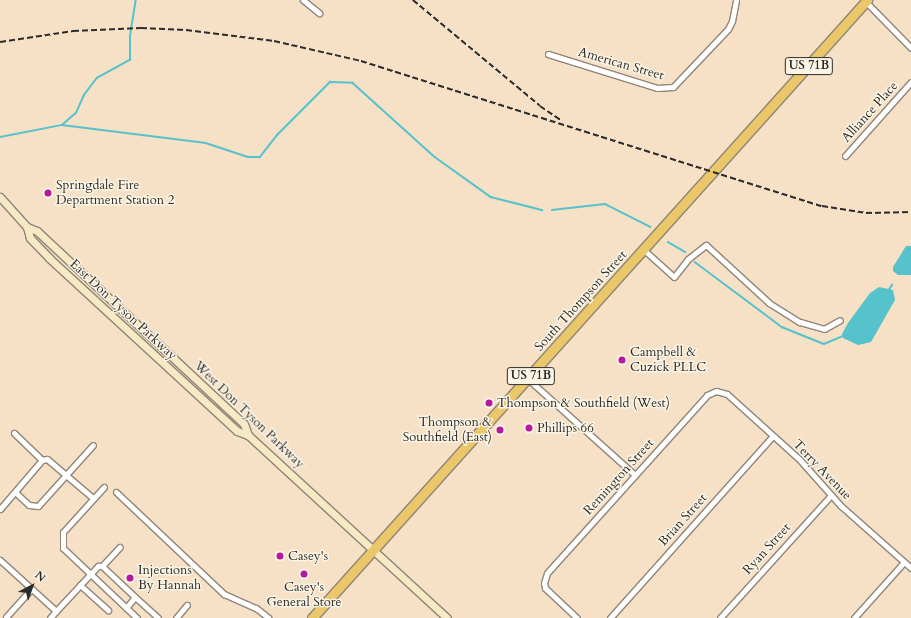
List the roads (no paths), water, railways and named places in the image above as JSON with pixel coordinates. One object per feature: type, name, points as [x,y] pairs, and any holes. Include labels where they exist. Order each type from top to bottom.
[{"type":"highway","name":"South Thompson Street","points":[[312,618],[644,250],[865,1]]},
{"type":"main road","name":"West Don Tyson Parkway","points":[[0,197],[27,227],[37,231],[244,424],[248,434],[447,618]]},
{"type":"street","points":[[303,0],[320,13]]},
{"type":"street","name":"American Street","points":[[548,54],[657,88],[673,87],[728,29],[732,21],[736,0]]},
{"type":"street","points":[[865,1],[911,48]]},
{"type":"street","name":"Alliance Place","points":[[845,156],[911,82]]},
{"type":"street","points":[[644,250],[674,277],[706,245],[769,303],[800,322],[824,329],[840,320]]},
{"type":"street","points":[[528,379],[635,475]]},
{"type":"street","name":"Remington Street","points":[[576,618],[549,593],[544,583],[547,573],[707,395],[716,391]]},
{"type":"street","name":"Terry Avenue","points":[[716,391],[727,394],[800,460],[831,494],[911,568]]},
{"type":"street","points":[[14,433],[42,460],[52,460],[93,498]]},
{"type":"street","name":"Brian Street","points":[[610,618],[773,436]]},
{"type":"street","points":[[15,492],[29,505],[38,506],[93,445]]},
{"type":"street","points":[[0,509],[42,460]]},
{"type":"street","points":[[104,487],[67,526],[62,539],[68,555],[137,618]]},
{"type":"street","points":[[116,492],[224,594],[256,608],[269,618]]},
{"type":"street","name":"Ryan Street","points":[[720,618],[831,494]]},
{"type":"street","points":[[50,618],[80,584],[98,566],[102,566],[120,547]]},
{"type":"street","points":[[0,560],[56,612]]},
{"type":"street","points":[[854,618],[904,562]]},
{"type":"street","points":[[102,566],[158,618]]},
{"type":"street","points":[[80,584],[108,610]]},
{"type":"street","points":[[6,617],[31,589]]},
{"type":"street","points":[[126,608],[135,597]]},
{"type":"street","points":[[176,618],[187,606]]},
{"type":"water","points":[[906,246],[911,246],[911,275],[898,275],[893,271],[893,267]]},
{"type":"water","points":[[879,287],[893,290],[895,300],[871,342],[858,345],[843,338],[842,334],[848,323],[870,293]]},
{"type":"waterway","points":[[62,125],[76,113],[84,95],[97,78],[130,60],[130,36],[136,0]]},
{"type":"waterway","points":[[0,137],[62,125],[206,143],[248,157],[260,157],[277,135],[330,82],[353,83],[435,157],[491,197],[542,210]]},
{"type":"waterway","points":[[552,210],[605,204],[651,227]]},
{"type":"waterway","points":[[668,242],[685,252]]},
{"type":"waterway","points":[[695,262],[782,327],[824,344],[845,335]]},
{"type":"waterway","points":[[889,290],[892,285]]},
{"type":"railway","points":[[413,0],[540,106],[562,121]]},
{"type":"railway","points":[[0,42],[73,31],[141,28],[186,30],[274,41],[361,61],[822,206],[866,213],[911,212]]},
{"type":"place","name":"Springdale Fire Department Station 2","points":[[48,193]]},
{"type":"place","name":"Campbell & Cuzick PLLC","points":[[622,360]]},
{"type":"place","name":"Thompson & Southfield (West)","points":[[489,403]]},
{"type":"place","name":"Phillips 66","points":[[529,428]]},
{"type":"place","name":"Thompson & Southfield (East)","points":[[500,430]]},
{"type":"place","name":"Casey's","points":[[280,556]]},
{"type":"place","name":"Casey's General Store","points":[[304,574]]},
{"type":"place","name":"Injections By Hannah","points":[[130,578]]}]
